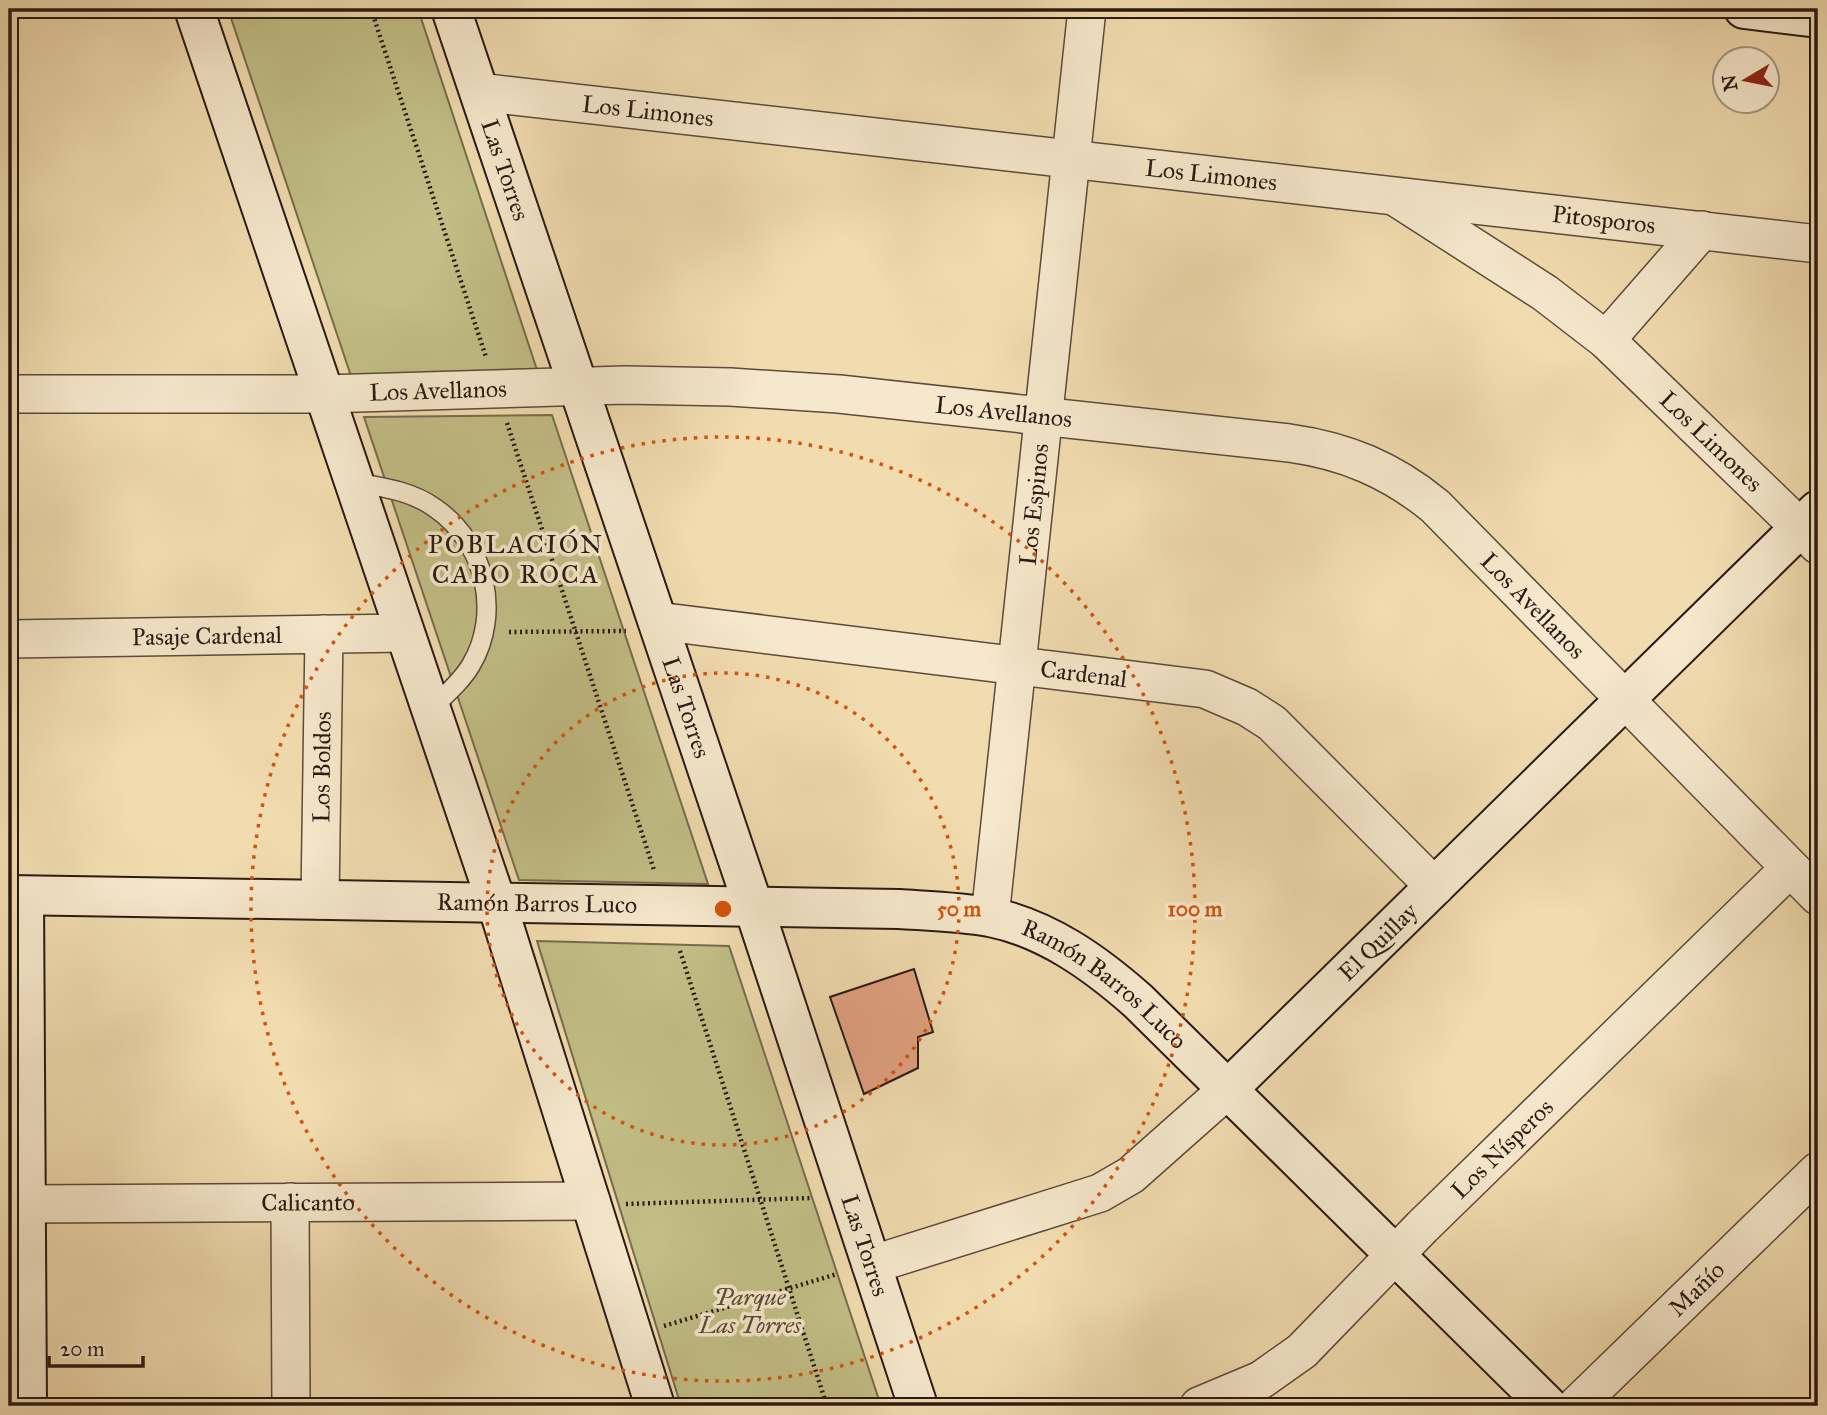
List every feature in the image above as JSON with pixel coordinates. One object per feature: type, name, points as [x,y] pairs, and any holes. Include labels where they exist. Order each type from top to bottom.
[{"type":"street","name":"Las Torres","points":[[451,9],[579,388],[643,626],[754,908],[854,1269],[918,1406]]},
{"type":"street","name":"Los Espinos","points":[[990,917],[1087,9]]},
{"type":"street","points":[[1744,9],[1818,18]]},
{"type":"street","points":[[209,10],[324,394],[497,904],[606,1203],[655,1406]]},
{"type":"street","name":"Los Limones","points":[[479,92],[1390,194],[1545,293],[1606,340],[1812,527]]},
{"type":"street","name":"Pitosporos","points":[[1390,194],[1818,244]]},
{"type":"street","points":[[1606,340],[1702,230]]},
{"type":"street","name":"Los Avellanos","points":[[9,394],[324,394],[687,385],[762,388],[1316,447],[1375,466],[1415,489],[1435,506],[1818,897]]},
{"type":"street","name":"El Quillay","points":[[854,1269],[1100,1193],[1131,1175],[1228,1089],[1626,699],[1812,527]]},
{"type":"street","name":"Cardenal","points":[[643,626],[1017,664],[1205,689],[1247,707],[1293,742],[1435,887]]},
{"type":"street","name":"Pasaje Cardenal","points":[[9,639],[405,633]]},
{"type":"street","name":"Los Boldos","points":[[320,900],[324,634]]},
{"type":"street","name":"Los Nísperos","points":[[1199,1406],[1240,1391],[1292,1359],[1790,868]]},
{"type":"street","points":[[17,895],[17,1153],[26,1204],[27,1406]]},
{"type":"street","name":"Ramón Barros Luco","points":[[17,895],[899,909],[990,917],[1029,929],[1091,963],[1138,1001],[1548,1406]]},
{"type":"street","name":"Mañío","points":[[1576,1406],[1818,1171]]},
{"type":"street","points":[[290,1202],[291,1406]]},
{"type":"street","name":"Calicanto","points":[[26,1204],[606,1203]]},
{"type":"lane","points":[[354,482],[417,498],[435,508],[464,535],[482,571],[487,609],[484,632],[471,664],[431,709]]},
{"type":"path","points":[[209,10],[371,10],[488,366]]},
{"type":"path","points":[[506,419],[654,870]]},
{"type":"path","points":[[484,632],[576,632],[643,626]]},
{"type":"path","points":[[680,951],[827,1406]]},
{"type":"path","points":[[606,1203],[812,1198]]},
{"type":"path","points":[[660,1327],[854,1269]]},
{"type":"green space","points":[[228,9],[418,9],[538,373],[351,376]]},
{"type":"green space","points":[[552,415],[708,884],[519,880],[364,417]]},
{"type":"green space","name":"Parque Las Torres","points":[[537,941],[729,946],[881,1406],[681,1406]]},
{"type":"building","points":[[914,969],[933,1032],[918,1037],[918,1068],[864,1094],[830,997]]},
{"type":"district","name":"POBLACIÓN CABO ROCA","points":[[516,559]]}]
